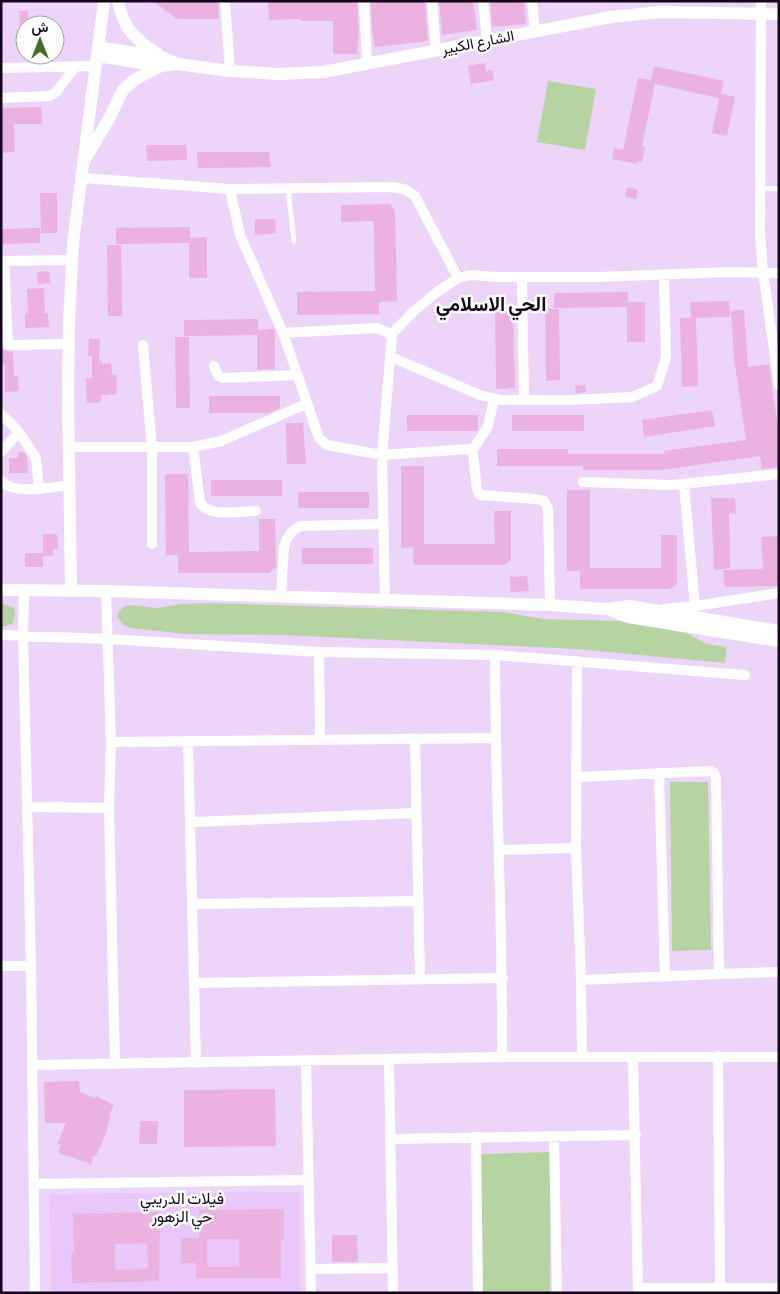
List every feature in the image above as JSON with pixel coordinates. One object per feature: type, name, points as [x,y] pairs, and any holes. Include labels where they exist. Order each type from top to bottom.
[{"type":"street","points":[[70,591],[68,344],[72,260],[104,1]]},
{"type":"street","points":[[85,160],[123,90],[162,61],[138,41],[132,33],[121,14],[118,1]]},
{"type":"street","points":[[225,1],[230,71]]},
{"type":"street","points":[[364,1],[367,64]]},
{"type":"street","points":[[432,1],[436,51]]},
{"type":"street","points":[[483,1],[487,41]]},
{"type":"street","points":[[532,1],[535,32]]},
{"type":"street","points":[[761,7],[760,236],[763,272],[779,385]]},
{"type":"street","name":"الشارع الكبير","points":[[97,56],[162,61],[230,71],[279,74],[323,72],[610,17],[660,12],[761,7],[779,14]]},
{"type":"street","points":[[1,68],[76,66],[97,56]]},
{"type":"street","points":[[1,98],[50,96],[56,92],[76,66]]},
{"type":"street","points":[[83,178],[230,189],[404,189],[415,196],[458,278]]},
{"type":"street","points":[[230,189],[240,235],[282,333],[319,438],[327,445],[382,456],[467,449],[472,451]]},
{"type":"street","points":[[68,344],[4,345],[3,261],[72,260]]},
{"type":"street","points":[[385,600],[382,456],[392,334],[437,292],[458,278],[471,275],[598,277],[730,272],[779,273]]},
{"type":"street","points":[[391,357],[480,395],[494,399],[632,397],[657,386],[666,357],[664,275]]},
{"type":"street","points":[[522,277],[524,400]]},
{"type":"street","points":[[282,333],[376,328],[392,334]]},
{"type":"street","points":[[143,345],[152,448],[152,544]]},
{"type":"street","points":[[214,366],[218,376],[222,378],[297,375]]},
{"type":"street","points":[[494,399],[488,426],[472,451],[477,490],[480,495],[544,501],[548,508],[550,605]]},
{"type":"street","points":[[68,448],[193,447],[230,438],[306,404]]},
{"type":"street","points":[[1,414],[20,432],[36,458],[39,489]]},
{"type":"street","points":[[1,452],[20,432]]},
{"type":"street","points":[[193,447],[200,503],[203,508],[208,511],[218,512],[256,511]]},
{"type":"street","points":[[583,482],[684,485],[779,474]]},
{"type":"street","points":[[1,480],[7,486],[28,490],[69,485]]},
{"type":"street","points":[[684,485],[695,606]]},
{"type":"street","points":[[281,597],[284,547],[286,540],[294,529],[301,526],[383,524]]},
{"type":"street","points":[[1,590],[106,591],[550,605],[606,609],[630,606],[779,632]]},
{"type":"street","points":[[24,591],[23,636],[36,1293]]},
{"type":"street","points":[[106,591],[111,742],[109,808],[116,1064]]},
{"type":"street","points":[[653,610],[695,606],[779,593]]},
{"type":"street","points":[[606,609],[628,617],[779,642]]},
{"type":"street","points":[[1,635],[108,638],[319,652],[495,655],[745,675]]},
{"type":"street","points":[[319,652],[320,740]]},
{"type":"street","points":[[495,655],[495,738],[503,978],[502,1058]]},
{"type":"street","points":[[577,661],[578,777],[576,848],[582,1058]]},
{"type":"street","points":[[111,742],[495,738]]},
{"type":"street","points":[[414,739],[420,979]]},
{"type":"street","points":[[188,741],[196,1063]]},
{"type":"street","points":[[578,777],[710,771],[714,773],[716,778],[719,974]]},
{"type":"street","points":[[659,773],[665,976]]},
{"type":"street","points":[[27,807],[109,808]]},
{"type":"street","points":[[191,822],[416,813]]},
{"type":"street","points":[[499,850],[576,848]]},
{"type":"street","points":[[193,904],[418,901]]},
{"type":"street","points":[[1,966],[30,966]]},
{"type":"street","points":[[581,980],[779,972]]},
{"type":"street","points":[[195,983],[503,978]]},
{"type":"street","points":[[718,1056],[720,1288]]},
{"type":"street","points":[[633,1057],[638,1290],[779,1288]]},
{"type":"street","points":[[32,1066],[389,1059],[779,1057]]},
{"type":"street","points":[[389,1059],[393,1293]]},
{"type":"street","points":[[306,1061],[311,1293]]},
{"type":"street","points":[[390,1139],[636,1135]]},
{"type":"street","points":[[554,1136],[557,1293]]},
{"type":"street","points":[[476,1137],[478,1293]]},
{"type":"street","points":[[34,1184],[309,1180]]},
{"type":"street","points":[[311,1269],[393,1268]]},
{"type":"lane","points":[[759,188],[779,189]]},
{"type":"lane","points":[[288,189],[294,241]]},
{"type":"shaded area","points":[[300,1192],[300,1293],[52,1293],[49,1194]]},
{"type":"green space","points":[[548,81],[596,89],[585,150],[537,142]]},
{"type":"green space","points":[[1,603],[14,608],[15,615],[13,623],[1,628]]},
{"type":"green space","points":[[208,603],[503,612],[543,619],[619,621],[687,633],[707,644],[727,647],[725,663],[577,649],[283,635],[185,634],[132,628],[123,625],[117,616],[125,606],[131,605],[157,608],[182,604]]},
{"type":"green space","points":[[670,782],[708,782],[711,950],[672,951]]},
{"type":"green space","points":[[551,1152],[550,1293],[482,1293],[480,1154]]},
{"type":"building","points":[[153,1],[218,1],[219,19],[177,19]]},
{"type":"building","points":[[268,1],[357,1],[359,31],[357,54],[333,54],[333,21],[269,20]]},
{"type":"building","points":[[371,1],[425,1],[428,41],[375,47],[372,31]]},
{"type":"building","points":[[439,1],[473,1],[477,30],[442,35]]},
{"type":"building","points":[[490,1],[524,1],[526,24],[492,27]]},
{"type":"building","points":[[19,11],[28,11],[28,15],[19,15]]},
{"type":"building","points":[[485,63],[486,71],[492,70],[494,80],[471,84],[468,66]]},
{"type":"building","points":[[654,66],[724,81],[721,93],[735,97],[727,136],[712,133],[719,98],[655,84],[642,146],[645,147],[642,162],[637,161],[637,164],[612,159],[614,148],[623,150],[638,78],[651,80]]},
{"type":"building","points":[[41,107],[42,124],[14,124],[15,152],[1,153],[1,108]]},
{"type":"building","points":[[146,145],[186,145],[187,160],[147,161]]},
{"type":"building","points":[[197,152],[269,152],[271,167],[198,168]]},
{"type":"building","points":[[627,187],[638,190],[636,199],[625,196]]},
{"type":"building","points":[[40,193],[57,193],[57,233],[41,233]]},
{"type":"building","points":[[390,204],[395,211],[397,301],[379,302],[379,314],[297,315],[297,292],[375,291],[374,221],[341,222],[341,205]]},
{"type":"building","points":[[255,219],[275,219],[276,233],[255,235]]},
{"type":"building","points":[[190,227],[190,238],[207,237],[207,278],[189,278],[189,243],[116,244],[116,228]]},
{"type":"building","points":[[40,228],[40,243],[1,244],[1,229]]},
{"type":"building","points":[[107,245],[121,245],[122,316],[108,316]]},
{"type":"building","points":[[49,271],[50,283],[38,284],[37,272]]},
{"type":"building","points":[[44,288],[45,313],[48,313],[49,327],[25,328],[25,313],[28,313],[27,289]]},
{"type":"building","points":[[628,292],[628,302],[645,302],[645,342],[627,342],[627,307],[554,308],[554,293]]},
{"type":"building","points":[[729,301],[730,317],[696,318],[698,386],[682,387],[680,318],[691,318],[690,302]]},
{"type":"building","points":[[545,309],[559,309],[560,380],[546,381]]},
{"type":"building","points":[[744,310],[748,367],[769,364],[779,436],[779,467],[762,469],[760,456],[661,470],[583,470],[583,466],[497,466],[497,449],[568,449],[568,454],[665,454],[664,451],[746,440],[734,358],[731,311]]},
{"type":"building","points":[[495,311],[513,311],[515,388],[496,389]]},
{"type":"building","points":[[258,319],[258,330],[274,329],[275,331],[275,369],[257,370],[257,335],[184,336],[184,320]]},
{"type":"building","points":[[175,337],[189,337],[190,408],[176,408]]},
{"type":"building","points":[[89,339],[100,339],[99,361],[102,360],[103,364],[111,363],[112,375],[116,374],[117,394],[101,395],[101,402],[87,403],[86,378],[92,378],[92,356],[88,356]]},
{"type":"building","points":[[1,350],[13,352],[14,376],[18,376],[19,391],[5,392],[5,364],[1,364]]},
{"type":"building","points":[[585,385],[586,392],[576,393],[575,386]]},
{"type":"building","points":[[209,396],[280,396],[280,408],[269,413],[209,413]]},
{"type":"building","points":[[712,410],[715,426],[644,437],[642,420]]},
{"type":"building","points":[[407,415],[478,415],[478,429],[477,431],[407,431]]},
{"type":"building","points":[[512,415],[584,415],[584,431],[512,431]]},
{"type":"building","points":[[286,423],[303,423],[306,464],[287,464]]},
{"type":"building","points":[[18,452],[24,452],[27,457],[28,473],[9,473],[9,458],[18,458]]},
{"type":"building","points":[[401,466],[424,466],[424,544],[495,544],[494,511],[511,511],[511,560],[504,565],[414,565],[413,547],[401,548]]},
{"type":"building","points":[[165,474],[188,474],[189,552],[259,551],[259,519],[275,519],[276,567],[269,573],[178,573],[178,555],[166,555]]},
{"type":"building","points":[[211,480],[282,480],[282,496],[211,496]]},
{"type":"building","points":[[567,490],[590,490],[590,568],[661,568],[661,535],[677,535],[677,584],[670,589],[580,589],[580,571],[567,571]]},
{"type":"building","points":[[298,492],[369,492],[369,508],[298,508]]},
{"type":"building","points":[[711,498],[735,498],[736,514],[729,513],[730,568],[714,570]]},
{"type":"building","points":[[43,534],[57,534],[58,549],[53,549],[53,556],[43,556]]},
{"type":"building","points":[[779,536],[779,586],[725,587],[723,570],[763,569],[761,537]]},
{"type":"building","points":[[302,548],[373,548],[373,564],[302,564]]},
{"type":"building","points":[[25,553],[43,553],[43,567],[25,567]]},
{"type":"building","points":[[527,576],[529,591],[511,592],[510,577]]},
{"type":"building","points":[[79,1081],[80,1092],[95,1098],[96,1096],[114,1105],[109,1115],[111,1116],[107,1131],[96,1156],[93,1156],[91,1164],[58,1153],[61,1145],[57,1144],[66,1123],[45,1123],[44,1082]]},
{"type":"building","points":[[275,1089],[276,1146],[184,1147],[184,1090]]},
{"type":"building","points":[[140,1121],[158,1121],[157,1144],[139,1144]]},
{"type":"building","points":[[284,1209],[284,1239],[281,1239],[281,1278],[196,1278],[196,1263],[181,1263],[181,1238],[199,1238],[199,1210]],"holes":[[[207,1239],[239,1239],[239,1267],[207,1267]]]},
{"type":"building","points":[[160,1212],[159,1281],[72,1283],[71,1253],[74,1253],[73,1214]],"holes":[[[147,1243],[148,1269],[115,1270],[115,1244]]]},
{"type":"building","points":[[332,1235],[357,1235],[358,1262],[332,1262]]},
{"type":"district","name":"الحي الاسلامي","points":[[491,305]]},
{"type":"district","name":"فيلات الدريبي حي الزهور","points":[[182,1208]]}]
